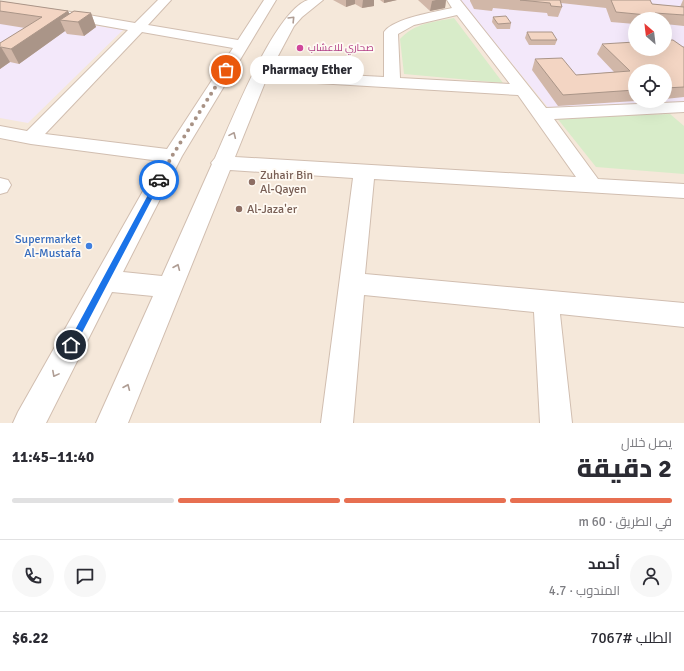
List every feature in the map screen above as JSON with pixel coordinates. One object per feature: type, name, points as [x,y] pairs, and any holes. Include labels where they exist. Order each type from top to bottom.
[{"type":"street","points":[[31,138],[165,0]]},
{"type":"street","points":[[29,423],[172,156],[270,0]]},
{"type":"street","points":[[112,423],[260,74],[288,24],[303,8],[317,0]]},
{"type":"street","points":[[392,82],[392,32],[409,22],[457,5],[592,185]]},
{"type":"street","points":[[54,14],[241,45]]},
{"type":"street","points":[[260,74],[522,90]]},
{"type":"street","points":[[540,114],[683,108]]},
{"type":"street","points":[[0,132],[31,138],[172,156]]},
{"type":"street","points":[[221,163],[684,191]]},
{"type":"street","points":[[337,423],[364,172]]},
{"type":"street","points":[[105,281],[169,287]]},
{"type":"street","points":[[352,283],[684,314]]},
{"type":"street","points":[[546,302],[556,423]]},
{"type":"shaded area","points":[[0,0],[684,0],[684,423],[0,423]]},
{"type":"shaded area","points":[[460,0],[684,0],[684,102],[672,103],[672,64],[628,64],[628,105],[550,110]]},
{"type":"shaded area","points":[[0,10],[123,30],[28,123],[0,118]]},
{"type":"green space","points":[[454,18],[503,83],[404,74],[400,39],[418,26]]},
{"type":"green space","points":[[670,114],[684,126],[684,174],[596,167],[557,118]]},
{"type":"building","points":[[520,0],[560,0],[562,7],[551,6],[550,3]]},
{"type":"building","points":[[611,0],[650,0],[652,4],[684,7],[684,15],[672,14],[672,12],[616,12]]},
{"type":"building","points":[[0,1],[68,11],[11,49],[0,48],[0,43],[42,17],[0,11]]},
{"type":"building","points":[[74,11],[91,13],[78,22],[60,20]]},
{"type":"building","points":[[506,16],[511,23],[498,24],[493,17]]},
{"type":"building","points":[[527,32],[552,32],[557,40],[531,40]]},
{"type":"building","points":[[673,40],[684,47],[684,87],[672,88],[672,64],[628,64],[628,69],[602,44],[628,42],[628,56],[672,56]]},
{"type":"building","points":[[562,58],[576,75],[628,71],[628,90],[563,95],[535,59]]},
{"type":"way so far","points":[[159,180],[172,156],[226,70]]},
{"type":"place","name":"صحاري للاعشاب","points":[[300,48]]},
{"type":"place","name":"Pharmacy Ether","points":[[226,70]]},
{"type":"place","name":"Zuhair Bin Al-Qayen","points":[[252,182]]},
{"type":"place","name":"Al-Jaza'er","points":[[239,209]]},
{"type":"place","name":"Supermarket Al-Mustafa","points":[[89,246]]},
{"type":"route","points":[[71,345],[159,180]]}]
